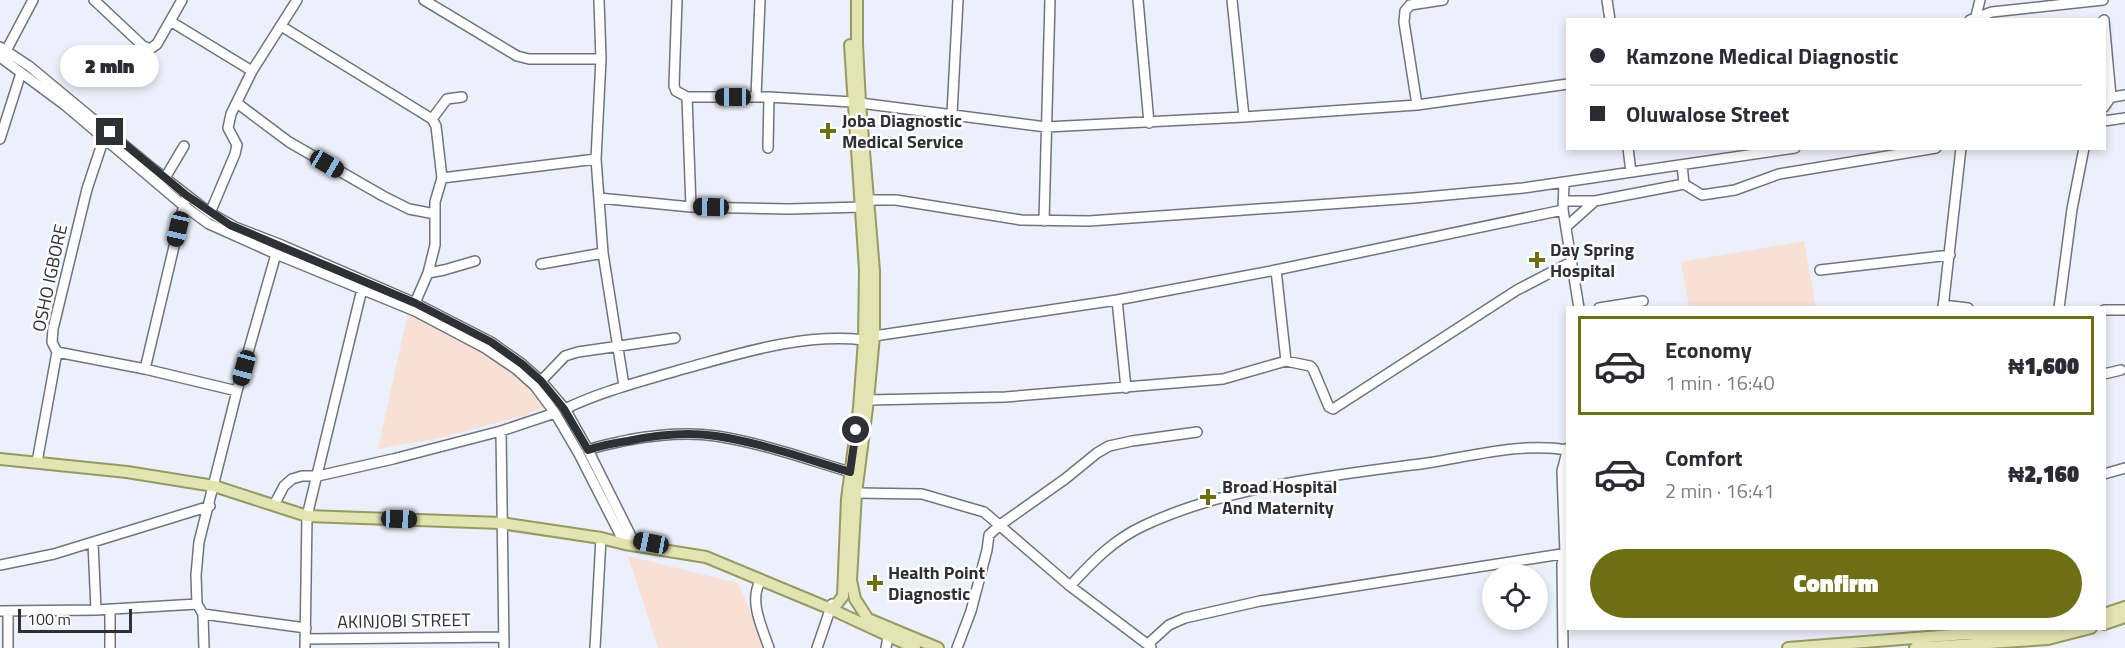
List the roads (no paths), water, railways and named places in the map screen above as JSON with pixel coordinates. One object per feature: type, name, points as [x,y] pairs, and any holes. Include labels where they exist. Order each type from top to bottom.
[{"type":"main road","points":[[850,0],[856,103],[866,203],[865,270],[869,338],[868,400],[856,493],[851,580],[855,599],[868,619]]},
{"type":"main road","points":[[853,21],[857,0]]},
{"type":"main road","points":[[839,608],[850,472],[869,338]]},
{"type":"main road","points":[[0,459],[127,472],[214,486],[307,516],[501,523],[722,558],[839,608],[887,642],[915,648]]},
{"type":"main road","points":[[629,542],[706,557],[938,648]]},
{"type":"main road","points":[[839,608],[855,599]]},
{"type":"main road","points":[[2106,613],[2125,607]]},
{"type":"main road","points":[[2106,623],[2125,617]]},
{"type":"main road","points":[[1788,648],[1882,644],[1966,631],[2014,633],[2040,630]]},
{"type":"main road","points":[[1915,648],[2048,639],[2083,630]]},
{"type":"street","points":[[2,52],[33,0]]},
{"type":"street","points":[[94,0],[142,46],[150,49],[157,44],[182,0]]},
{"type":"street","points":[[210,213],[237,145],[228,128],[231,114],[252,71],[297,0]]},
{"type":"street","points":[[424,0],[517,56],[601,59]]},
{"type":"street","points":[[599,0],[601,59],[596,159],[603,253],[624,386]]},
{"type":"street","points":[[677,0],[674,86],[676,91],[687,97],[770,97],[856,103],[1046,127],[1149,123],[1417,105],[1566,84]]},
{"type":"street","points":[[756,97],[760,0]]},
{"type":"street","points":[[952,114],[958,0]]},
{"type":"street","points":[[1044,221],[1050,0]]},
{"type":"street","points":[[1138,0],[1149,123]]},
{"type":"street","points":[[1232,0],[1244,117]]},
{"type":"street","points":[[1417,105],[1404,22],[1405,11],[1410,4],[1443,0]]},
{"type":"street","points":[[1607,0],[1610,18]]},
{"type":"street","points":[[1973,18],[1980,0]]},
{"type":"street","points":[[1976,18],[1992,12],[2103,0],[2104,18]]},
{"type":"street","points":[[170,21],[252,71]]},
{"type":"street","points":[[281,26],[432,119],[436,126],[442,178],[435,202],[435,245],[428,273],[415,303]]},
{"type":"street","points":[[2,52],[21,73],[94,123],[210,213],[235,227],[415,311],[485,348],[516,369],[535,386],[555,413],[629,542]]},
{"type":"street","points":[[2,52],[29,66],[94,123],[105,138],[184,206],[209,224],[276,254],[415,303],[491,342],[522,364],[541,381],[564,409],[588,450],[629,542]]},
{"type":"street","points":[[2106,59],[2108,98],[2125,95]]},
{"type":"street","points":[[0,139],[21,73]]},
{"type":"street","points":[[432,119],[447,99],[462,97]]},
{"type":"street","points":[[687,97],[691,207]]},
{"type":"street","points":[[768,148],[770,97]]},
{"type":"street","points":[[237,103],[289,142],[383,196],[409,209],[435,214]]},
{"type":"street","points":[[2106,121],[2125,118]]},
{"type":"street","name":"OSHO IGBORE","points":[[37,462],[57,352],[52,342],[53,329],[87,189],[105,138]]},
{"type":"street","points":[[165,178],[184,146]]},
{"type":"street","points":[[1628,150],[1631,172]]},
{"type":"street","points":[[599,198],[691,207],[789,208],[896,200],[1021,220],[1089,221],[1414,198],[1564,183],[1782,150]]},
{"type":"street","points":[[564,409],[624,386],[791,341],[869,338],[1117,300],[1276,270],[1563,206],[1684,184],[1702,195],[1736,190],[1779,174],[1924,150]]},
{"type":"street","points":[[1943,306],[1961,150]]},
{"type":"street","points":[[2059,306],[2072,208],[2084,150]]},
{"type":"street","points":[[442,178],[596,159]]},
{"type":"street","points":[[1682,165],[1684,184]]},
{"type":"street","points":[[1564,183],[1563,206],[1579,306]]},
{"type":"street","points":[[145,369],[186,195]]},
{"type":"street","points":[[1566,227],[1595,201]]},
{"type":"street","points":[[541,264],[603,253]]},
{"type":"street","points":[[204,648],[203,614],[197,604],[196,575],[199,542],[210,506],[237,391],[276,254]]},
{"type":"street","points":[[1820,270],[1950,255]]},
{"type":"street","points":[[428,273],[475,261]]},
{"type":"street","points":[[868,400],[1005,396],[1223,379],[1286,361],[1310,366],[1313,369],[1329,407],[1333,409],[1517,290],[1570,262]]},
{"type":"street","points":[[1276,270],[1286,361]]},
{"type":"street","points":[[305,643],[307,516],[363,285]]},
{"type":"street","points":[[1117,300],[1126,388]]},
{"type":"street","points":[[1612,306],[1643,301]]},
{"type":"street","points":[[2106,310],[2125,310]]},
{"type":"street","points":[[541,381],[564,357],[578,352],[675,338]]},
{"type":"street","points":[[57,352],[145,369],[237,391]]},
{"type":"street","points":[[2106,374],[2121,370]]},
{"type":"street","points":[[274,505],[285,486],[302,476],[318,476],[393,459],[501,431],[555,413]]},
{"type":"street","points":[[501,431],[504,648]]},
{"type":"street","points":[[957,648],[971,611],[989,535],[1000,525],[1109,446],[1197,432]]},
{"type":"street","points":[[588,450],[643,438],[685,435],[715,436],[749,442],[850,472]]},
{"type":"street","points":[[1070,585],[1106,548],[1142,526],[1170,514],[1230,496],[1327,476],[1503,451],[1555,447],[1566,449]]},
{"type":"street","points":[[1563,648],[1562,564],[1566,553],[1562,471],[1566,453]]},
{"type":"street","points":[[2106,473],[2125,468]]},
{"type":"street","points":[[856,493],[922,494],[984,512],[1070,585],[1150,646],[1169,625],[1185,618],[1239,605],[1566,553]]},
{"type":"street","points":[[0,565],[54,554],[210,506]]},
{"type":"street","points":[[595,648],[606,538]]},
{"type":"street","points":[[93,542],[96,610]]},
{"type":"street","points":[[761,580],[754,596],[769,648]]},
{"type":"street","points":[[8,648],[4,611],[110,610],[197,604]]},
{"type":"street","points":[[817,648],[839,608]]},
{"type":"street","points":[[110,610],[110,648]]},
{"type":"street","points":[[203,614],[306,628]]},
{"type":"street","name":"AKINJOBI STREET","points":[[305,643],[504,637]]},
{"type":"place","name":"Joba Diagnostic Medical Service","points":[[828,131]]},
{"type":"place","name":"Day Spring Hospital","points":[[1537,260]]},
{"type":"place","name":"Broad Hospital And Maternity","points":[[1208,497]]},
{"type":"place","name":"Health Point Diagnostic","points":[[875,583]]}]
